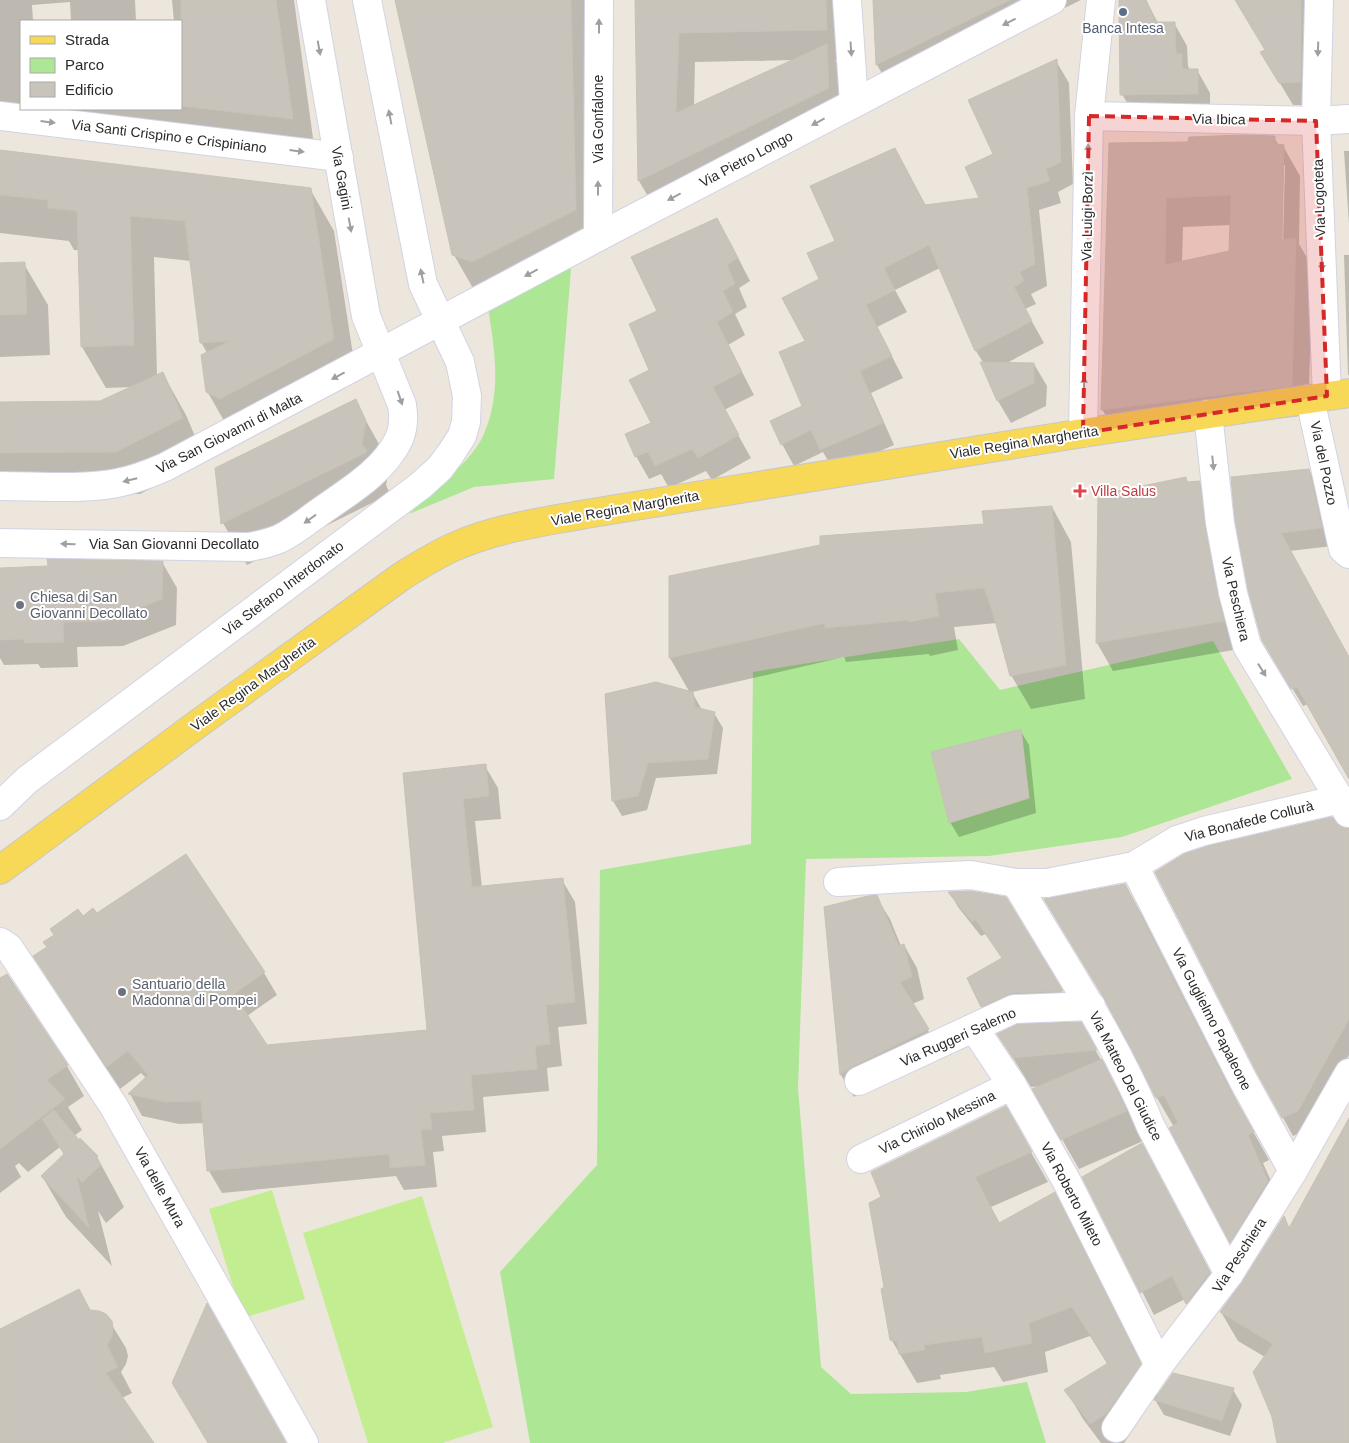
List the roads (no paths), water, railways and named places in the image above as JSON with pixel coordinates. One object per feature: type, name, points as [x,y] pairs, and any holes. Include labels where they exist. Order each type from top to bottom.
[{"type":"main road","name":"Viale Regina Margherita","points":[[0,870],[402,576],[429,558],[457,545],[520,526],[586,514],[1083,432],[1329,396]]},
{"type":"street","name":"Via Gagini","points":[[311,0],[366,316],[381,353]]},
{"type":"street","points":[[367,0],[423,284],[441,321]]},
{"type":"street","name":"Via Gonfalone","points":[[598,237],[599,0]]},
{"type":"street","points":[[848,0],[854,103]]},
{"type":"street","name":"Via Pietro Longo","points":[[441,321],[1052,0]]},
{"type":"street","name":"Via Luigi Borzì","points":[[1083,432],[1088,116],[1101,0]]},
{"type":"street","name":"Via Logoteta","points":[[1319,0],[1316,121],[1329,396]]},
{"type":"street","name":"Via Santi Crispino e Crispiniano","points":[[0,116],[338,157]]},
{"type":"street","name":"Via Ibica","points":[[1088,116],[1316,121],[1349,118]]},
{"type":"street","name":"Via San Giovanni di Malta","points":[[0,486],[94,486],[139,478],[189,456],[441,321]]},
{"type":"street","name":"Via Stefano Interdonato","points":[[0,806],[27,780],[420,486],[440,468],[462,436],[467,411],[464,378],[460,362],[441,321]]},
{"type":"street","name":"Via San Giovanni Decollato","points":[[0,543],[249,547],[266,544],[280,538],[356,486],[378,467],[398,440],[403,428],[402,405],[381,353]]},
{"type":"street","name":"Via del Pozzo","points":[[1329,396],[1347,550]]},
{"type":"street","name":"Via Peschiera","points":[[1208,414],[1220,523],[1233,593],[1247,646],[1345,807]]},
{"type":"street","name":"Via Bonafede Collurà","points":[[838,882],[972,876],[1016,883],[1047,883],[1134,866],[1177,840],[1204,831],[1345,807]]},
{"type":"street","name":"Via Guglielmo Papaleone","points":[[1134,866],[1243,1080],[1293,1172]]},
{"type":"street","name":"Via Matteo Del Giudice","points":[[1016,883],[1053,947],[1091,1006],[1141,1103],[1151,1127],[1229,1274]]},
{"type":"street","name":"Via delle Mura","points":[[0,942],[10,948],[114,1105],[304,1443]]},
{"type":"street","name":"Via Ruggeri Salerno","points":[[859,1081],[1014,1010],[1091,1006]]},
{"type":"street","name":"Via Roberto Mileto","points":[[974,1028],[1012,1085],[1066,1180],[1159,1365]]},
{"type":"street","name":"Via Peschiera","points":[[1116,1428],[1159,1365],[1229,1274],[1293,1172],[1349,1073]]},
{"type":"street","name":"Via Chiriolo Messina","points":[[861,1159],[1012,1085]]},
{"type":"place","name":"Banca Intesa","points":[[1123,12]]},
{"type":"place","name":"Villa Salus","points":[[1080,491]]},
{"type":"place","name":"Chiesa di San Giovanni Decollato","points":[[20,605]]},
{"type":"place","name":"Santuario della Madonna di Pompei","points":[[122,992]]}]
